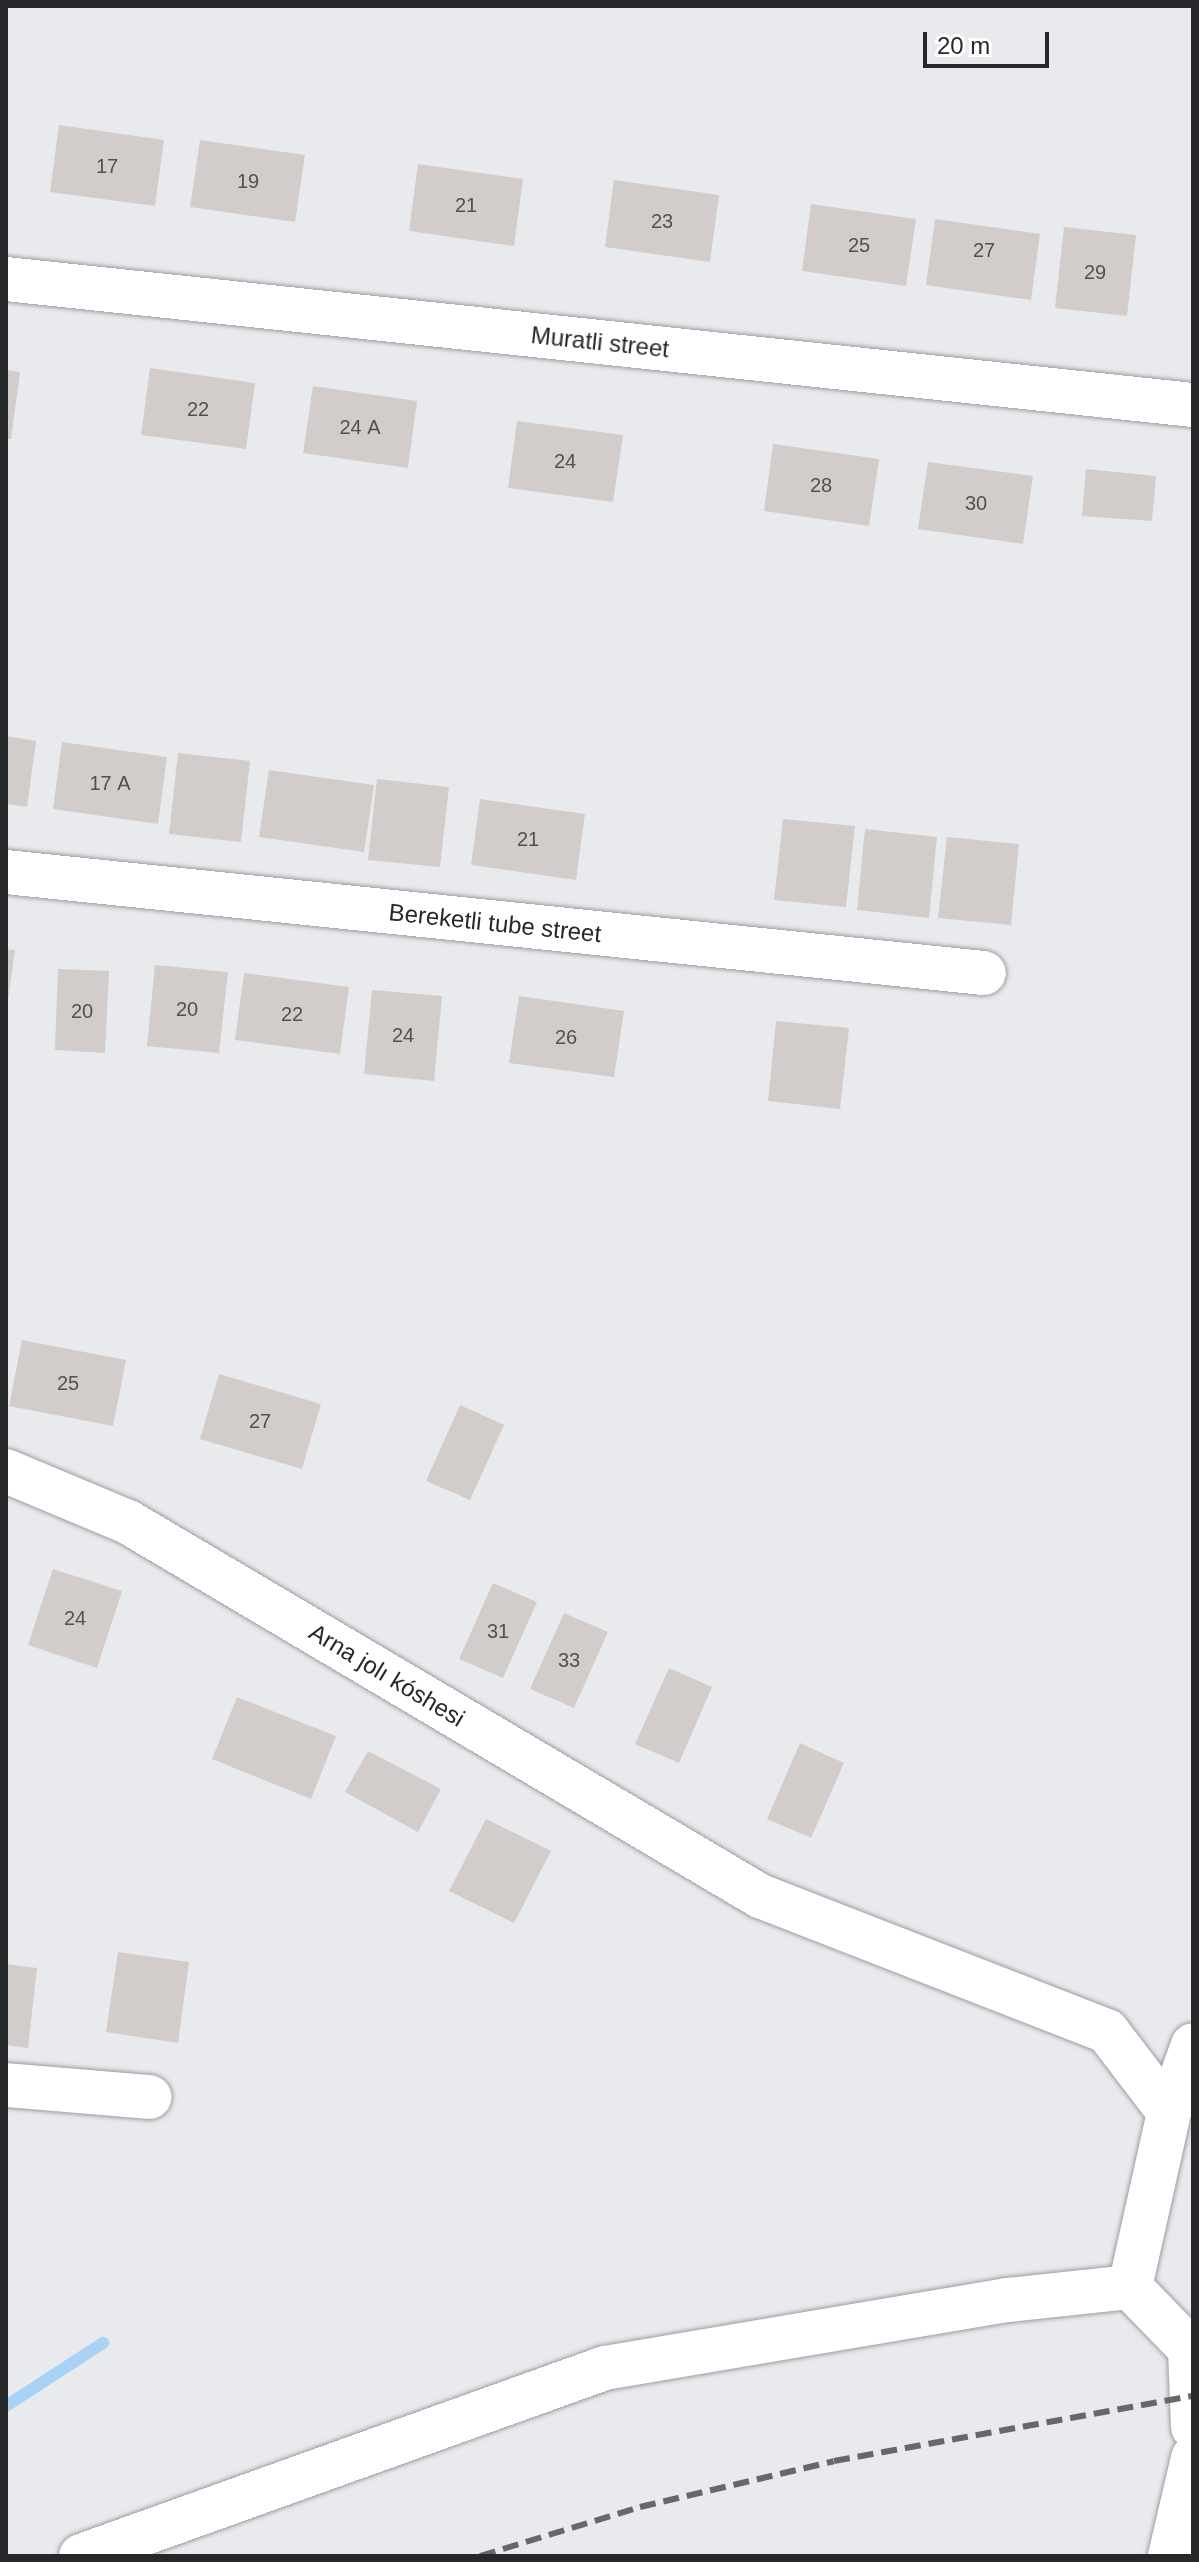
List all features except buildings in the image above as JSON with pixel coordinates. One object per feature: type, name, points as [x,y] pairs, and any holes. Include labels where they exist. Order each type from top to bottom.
[{"type":"street","name":"Muratli street","points":[[6,279],[1193,405]]},
{"type":"street","name":"Bereketli tube street","points":[[6,872],[984,973]]},
{"type":"street","name":"Arna jolı kóshesi","points":[[6,1471],[128,1522],[760,1896],[1107,2031],[1169,2112]]},
{"type":"street","points":[[1130,2287],[1169,2112],[1193,2045]]},
{"type":"street","points":[[6,2085],[150,2097]]},
{"type":"street","points":[[1130,2287],[1190,2349],[1193,2427]]},
{"type":"street","points":[[81,2556],[605,2368],[1008,2300],[1130,2287]]},
{"type":"street","points":[[1170,2556],[1193,2458]]},
{"type":"waterway","points":[[6,2406],[103,2343]]},
{"type":"railway","points":[[480,2556],[640,2507],[834,2461],[1193,2396]]}]
